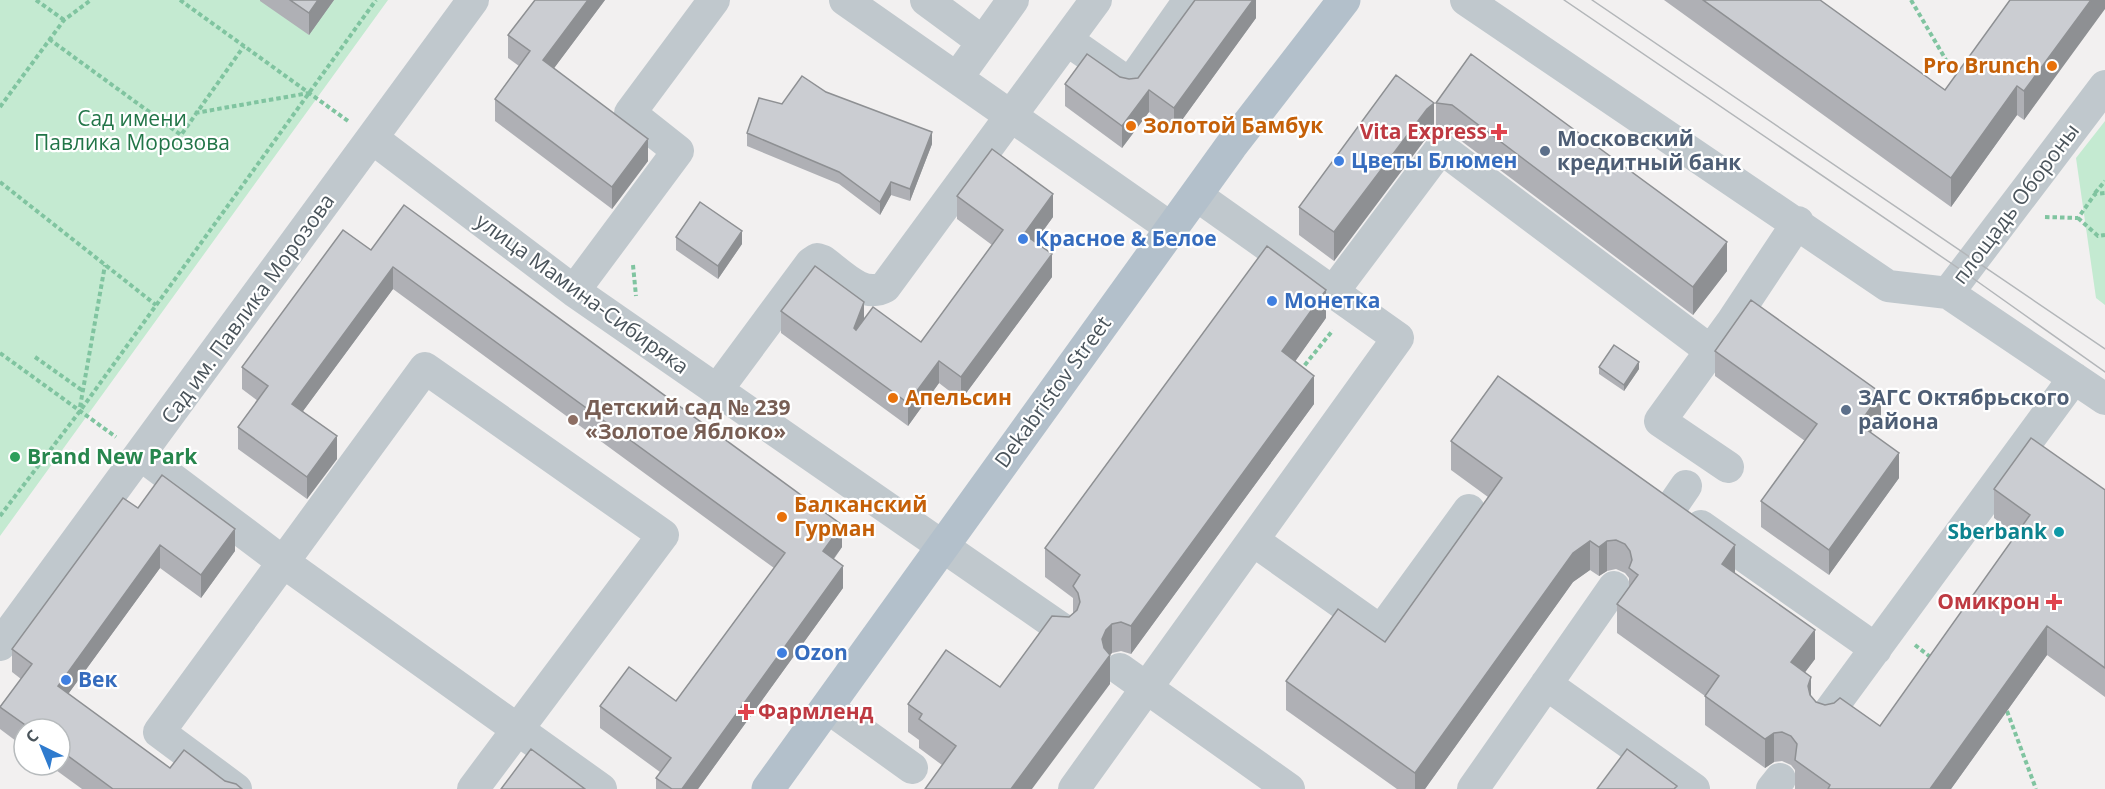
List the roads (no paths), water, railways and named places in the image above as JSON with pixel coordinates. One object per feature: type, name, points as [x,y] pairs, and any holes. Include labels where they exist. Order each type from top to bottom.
[{"type":"main road","name":"Dekabristov Street","points":[[768,789],[1171,228],[1344,0]]},
{"type":"street","name":"Сад им. Павлика Морозова","points":[[0,645],[473,0]]},
{"type":"street","points":[[574,291],[678,151],[630,113],[714,0]]},
{"type":"street","points":[[845,0],[1171,228]]},
{"type":"street","points":[[926,0],[983,42]]},
{"type":"street","points":[[957,78],[1013,0]]},
{"type":"street","points":[[717,390],[816,259],[823,261],[865,291],[875,292],[885,287],[1096,0]]},
{"type":"street","points":[[1066,40],[1130,84],[1189,0]]},
{"type":"street","points":[[1466,0],[1798,222],[1888,286],[1948,293],[2105,399]]},
{"type":"street","name":"площадь Обороны","points":[[1948,293],[2105,86]]},
{"type":"street","name":"улица Мамина-Сибиряка","points":[[372,138],[574,291],[1062,629]]},
{"type":"street","points":[[1333,292],[1442,148],[1711,351]]},
{"type":"street","points":[[1074,789],[1398,338],[1196,195]]},
{"type":"street","points":[[1728,467],[1660,421],[1711,351],[1798,222]]},
{"type":"street","points":[[237,789],[159,732],[425,368],[663,535],[473,789]]},
{"type":"street","points":[[1826,716],[2074,378]]},
{"type":"street","points":[[141,455],[282,562],[601,789]]},
{"type":"street","points":[[1668,501],[1876,649]]},
{"type":"street","points":[[1254,541],[1381,631],[1469,510]]},
{"type":"street","points":[[1473,789],[1614,587]]},
{"type":"street","points":[[1120,669],[1289,789]]},
{"type":"street","points":[[1546,684],[1694,789]]},
{"type":"street","points":[[827,707],[912,768]]},
{"type":"tram line","points":[[1564,0],[1964,272],[2105,372]]},
{"type":"tram line","points":[[1592,0],[2105,349]]},
{"type":"place","name":"Pro Brunch","points":[[2052,66]]},
{"type":"place","name":"Золотой Бамбук","points":[[1131,126]]},
{"type":"place","name":"Vita Express","points":[[1499,132]]},
{"type":"place","name":"Московский кредитный банк","points":[[1545,151]]},
{"type":"place","name":"Цветы Блюмен","points":[[1339,161]]},
{"type":"place","name":"Красное & Белое","points":[[1023,239]]},
{"type":"place","name":"Монетка","points":[[1272,301]]},
{"type":"place","name":"Апельсин","points":[[893,398]]},
{"type":"place","name":"ЗАГС Октябрьского района","points":[[1846,410]]},
{"type":"place","name":"Детский сад № 239 «Золотое Яблоко»","points":[[573,420]]},
{"type":"place","name":"Brand New Park","points":[[15,457]]},
{"type":"place","name":"Балканский Гурман","points":[[782,517]]},
{"type":"place","name":"Sberbank","points":[[2059,532]]},
{"type":"place","name":"Омикрон","points":[[2054,602]]},
{"type":"place","name":"Ozon","points":[[782,653]]},
{"type":"place","name":"Век","points":[[66,680]]},
{"type":"place","name":"Фармленд","points":[[746,712]]},
{"type":"park label","name":"Сад имени Павлика Морозова","points":[[132,131]]}]
